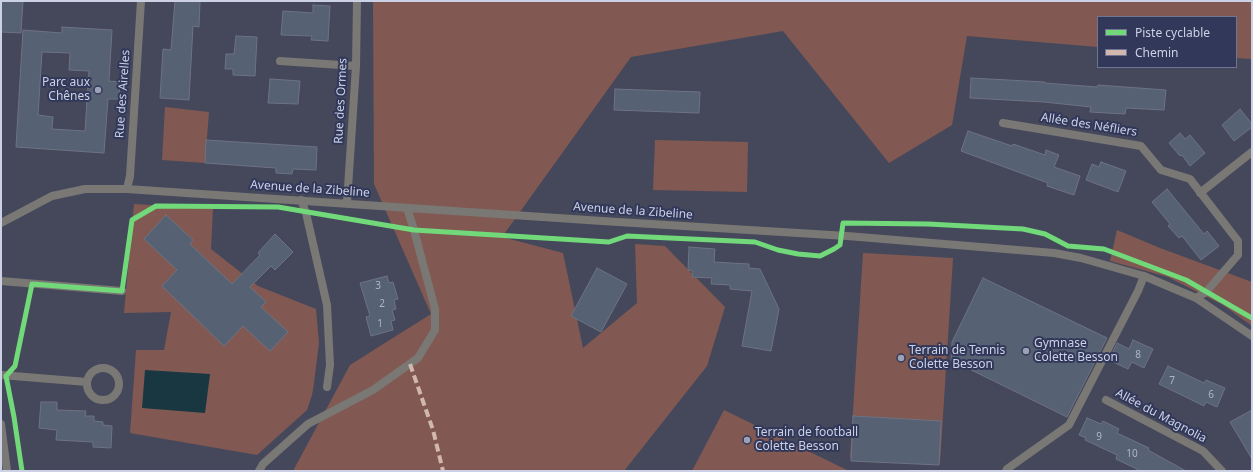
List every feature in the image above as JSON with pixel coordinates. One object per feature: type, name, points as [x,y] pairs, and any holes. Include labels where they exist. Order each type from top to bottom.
[{"type":"street","name":"Rue des Airelles","points":[[127,189],[130,176],[141,1]]},
{"type":"street","name":"Rue des Ormes","points":[[347,203],[356,66],[357,1]]},
{"type":"street","points":[[280,61],[356,66]]},
{"type":"street","name":"Allée des Néfliers","points":[[1002,123],[1141,146],[1161,170],[1190,179],[1238,241],[1238,255],[1206,292],[1196,298]]},
{"type":"street","points":[[1200,192],[1252,152]]},
{"type":"street","name":"Avenue de la Zibeline","points":[[1,223],[52,196],[85,189],[127,189],[347,203],[602,222],[847,236],[1054,253],[1081,258],[1144,276],[1196,298],[1252,336]]},
{"type":"street","points":[[301,200],[306,213],[327,305],[330,365],[327,387]]},
{"type":"street","points":[[259,471],[262,464],[308,424],[373,390],[418,358],[435,330],[435,308],[407,208]]},
{"type":"street","points":[[1006,471],[1069,425],[1138,291],[1144,276]]},
{"type":"street","points":[[1,281],[122,291]]},
{"type":"street","points":[[106,368],[115,372],[118,377],[119,388],[117,393],[108,399],[98,399],[90,393],[87,382],[91,373],[96,369],[106,368]]},
{"type":"street","points":[[1,375],[87,382]]},
{"type":"street","name":"Allée du Magnolia","points":[[1106,400],[1203,451],[1222,471]]},
{"type":"street","points":[[1,424],[7,471]]},
{"type":"shaded area","points":[[373,1],[1252,1],[1252,59],[1237,58],[1237,16],[1097,16],[1097,47],[967,36],[952,125],[889,163],[783,31],[631,57],[502,237],[563,253],[583,348],[637,303],[635,244],[665,246],[725,307],[707,366],[624,471],[293,471],[350,365],[431,314],[374,184]]},
{"type":"shaded area","points":[[165,107],[209,112],[205,163],[162,160]]},
{"type":"shaded area","points":[[655,140],[748,142],[747,192],[653,190]]},
{"type":"shaded area","points":[[134,204],[213,209],[211,249],[258,286],[316,309],[319,343],[312,395],[307,410],[257,455],[130,433],[136,350],[164,350],[171,312],[124,313]]},
{"type":"shaded area","points":[[1117,230],[1160,248],[1252,282],[1252,326],[1223,305],[1168,277],[1110,261]]},
{"type":"shaded area","name":"Terrain de Tennis Colette Besson","points":[[863,253],[953,258],[940,463],[850,458]]},
{"type":"shaded area","name":"Terrain de football Colette Besson","points":[[724,410],[849,471],[692,471]]},
{"type":"water","points":[[145,370],[210,374],[205,413],[142,408]]},
{"type":"building","points":[[1,1],[23,1],[21,33],[1,32]]},
{"type":"building","points":[[175,1],[200,1],[199,27],[193,26],[189,100],[160,98],[163,49],[171,50]]},
{"type":"building","points":[[313,5],[330,6],[328,41],[311,40],[312,36],[281,35],[283,11],[313,13]]},
{"type":"building","name":"Parc aux Chênes","points":[[62,27],[112,30],[109,81],[120,82],[119,99],[108,99],[104,153],[16,147],[23,30],[62,33]],"holes":[[[42,52],[70,53],[69,70],[89,71],[85,131],[52,129],[53,117],[38,115]]]},
{"type":"building","points":[[236,36],[257,37],[255,76],[233,75],[233,69],[225,69],[226,54],[234,54]]},
{"type":"building","points":[[971,78],[1045,82],[1097,87],[1098,85],[1166,90],[1164,110],[1126,108],[1125,114],[1090,112],[1091,107],[1044,102],[970,98]]},
{"type":"building","points":[[270,79],[300,81],[298,104],[268,103]]},
{"type":"building","points":[[615,89],[700,92],[699,113],[614,110]]},
{"type":"building","points":[[1240,109],[1252,124],[1252,127],[1234,141],[1222,125]]},
{"type":"building","points":[[968,131],[1012,146],[1013,144],[1045,155],[1046,150],[1059,155],[1054,167],[1080,176],[1074,195],[1047,186],[1048,183],[961,151]]},
{"type":"building","points":[[1180,133],[1185,139],[1190,135],[1205,153],[1190,166],[1182,155],[1180,156],[1169,143]]},
{"type":"building","points":[[206,140],[317,147],[316,170],[293,169],[292,174],[276,173],[276,168],[205,163]]},
{"type":"building","points":[[1101,162],[1126,171],[1118,192],[1086,180],[1092,164],[1099,167]]},
{"type":"building","points":[[1167,189],[1204,234],[1207,231],[1219,246],[1201,260],[1182,236],[1179,238],[1168,226],[1170,224],[1152,202]]},
{"type":"building","points":[[166,215],[193,240],[190,244],[232,284],[260,255],[258,253],[275,234],[293,252],[275,270],[271,266],[250,287],[266,302],[261,307],[288,332],[270,351],[243,326],[224,346],[162,286],[177,270],[144,239]]},
{"type":"building","points":[[689,247],[715,249],[714,262],[749,264],[749,268],[760,269],[779,309],[771,351],[742,346],[752,291],[730,289],[730,285],[711,284],[712,278],[692,277],[693,271],[688,270]]},
{"type":"building","points":[[597,268],[627,284],[601,332],[571,316]]},
{"type":"building","points":[[387,276],[389,283],[393,282],[398,299],[394,300],[396,309],[392,310],[395,320],[391,321],[393,330],[371,336],[366,317],[370,316],[360,283]]},
{"type":"building","name":"Gymnase Colette Besson","points":[[983,278],[1107,338],[1067,417],[951,360],[952,342]]},
{"type":"building","points":[[1133,340],[1153,349],[1144,368],[1132,362],[1128,369],[1109,360],[1117,343],[1129,349]]},
{"type":"building","points":[[1168,366],[1204,383],[1206,380],[1225,388],[1217,407],[1206,402],[1204,406],[1159,384]]},
{"type":"building","points":[[41,402],[57,402],[57,410],[86,411],[85,416],[94,416],[94,421],[103,422],[103,425],[112,426],[111,448],[93,447],[93,442],[56,440],[57,430],[39,428]]},
{"type":"building","points":[[1252,410],[1252,459],[1230,422]]},
{"type":"building","points":[[853,416],[941,421],[939,465],[851,461]]},
{"type":"building","points":[[1087,418],[1101,424],[1103,421],[1119,429],[1117,433],[1149,448],[1148,450],[1186,471],[1141,471],[1116,459],[1117,455],[1085,440],[1086,438],[1079,435]]},
{"type":"marked path","points":[[410,364],[433,430],[443,471]]},
{"type":"cycle path","points":[[22,471],[6,376],[15,366],[32,284],[122,291],[132,220],[156,206],[278,207],[414,230],[609,242],[627,236],[755,242],[778,250],[820,256],[840,245],[843,223],[928,224],[1023,229],[1045,234],[1068,246],[1104,249],[1186,280],[1252,318]]},
{"type":"place","name":"Parc aux Chênes","points":[[98,90]]},
{"type":"place","name":"Gymnase Colette Besson","points":[[1026,351]]},
{"type":"place","name":"Terrain de Tennis Colette Besson","points":[[901,358]]},
{"type":"place","name":"Terrain de football Colette Besson","points":[[747,440]]}]
